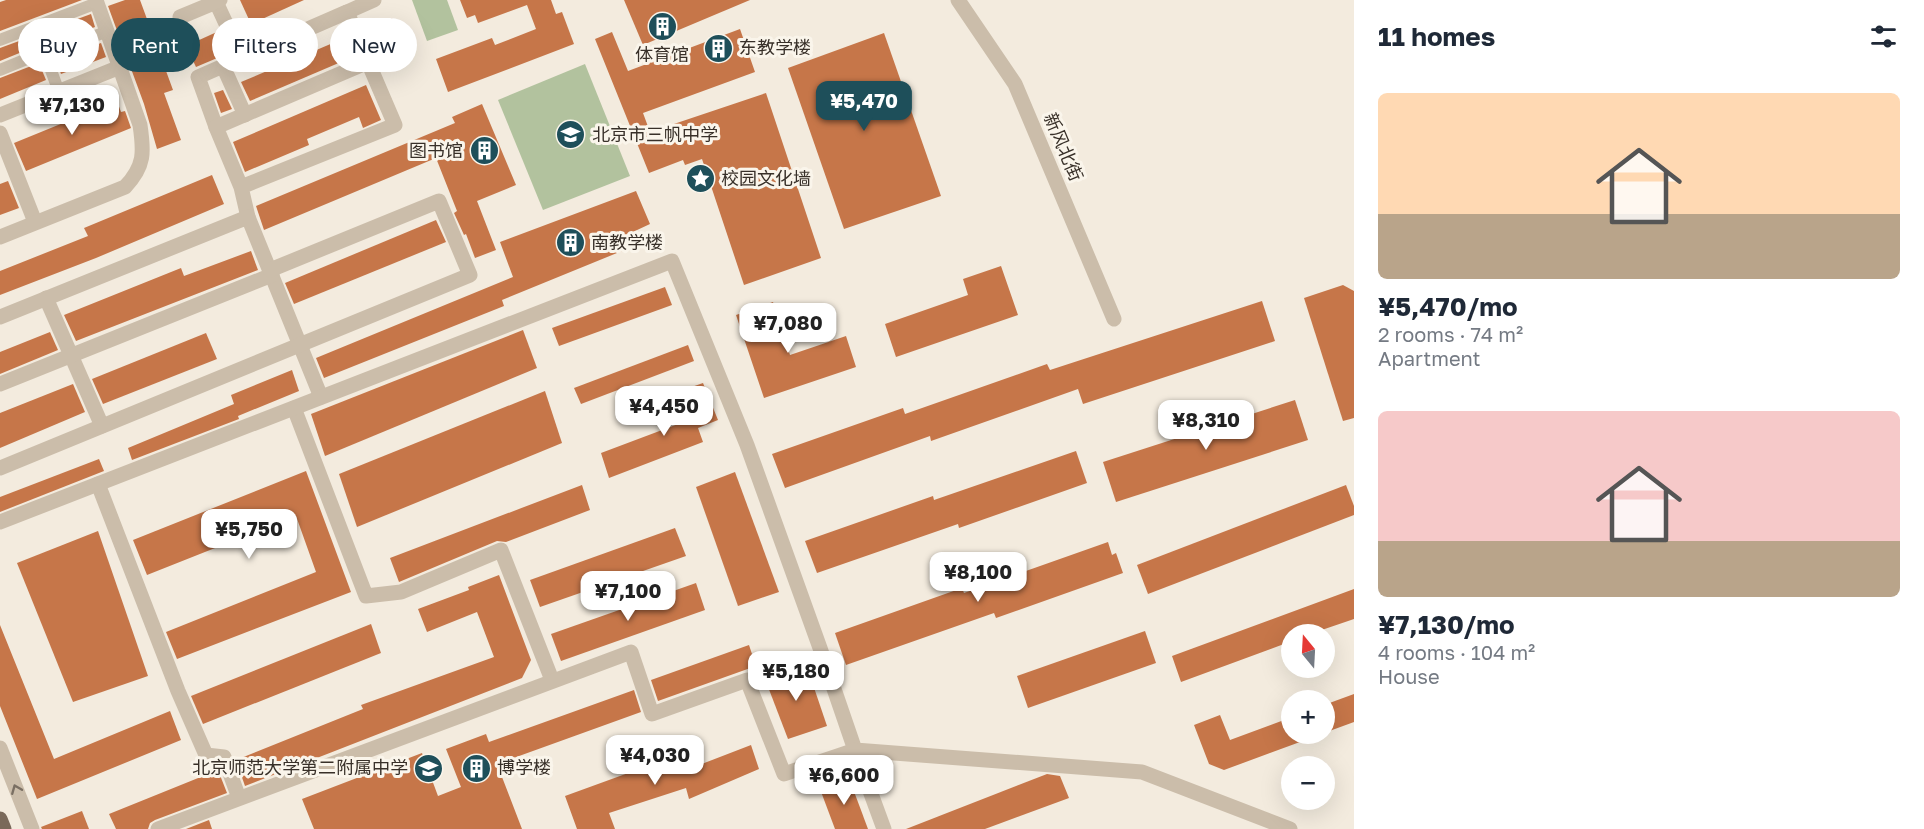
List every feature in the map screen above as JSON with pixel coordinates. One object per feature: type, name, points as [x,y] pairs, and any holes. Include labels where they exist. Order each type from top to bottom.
[{"type":"main road","points":[[0,819],[4,829]]},
{"type":"street","points":[[318,25],[374,0]]},
{"type":"street","name":"新风北街","points":[[958,0],[1015,84],[1114,319]]},
{"type":"street","points":[[180,17],[218,1],[225,18]]},
{"type":"street","points":[[59,18],[98,3],[111,40]]},
{"type":"street","points":[[347,12],[350,18]]},
{"type":"street","points":[[99,34],[108,31]]},
{"type":"street","points":[[0,40],[18,33]]},
{"type":"street","points":[[0,69],[18,63]]},
{"type":"street","points":[[0,115],[111,71]]},
{"type":"street","points":[[212,71],[198,77],[241,187],[249,217],[321,397]]},
{"type":"street","points":[[52,72],[59,92]]},
{"type":"street","points":[[0,237],[125,187],[137,175],[142,159],[143,141],[140,124],[122,72]]},
{"type":"street","points":[[226,72],[245,115]]},
{"type":"street","points":[[216,127],[345,72]]},
{"type":"street","points":[[241,187],[395,125],[372,72]]},
{"type":"street","points":[[0,133],[5,162],[36,222]]},
{"type":"street","points":[[0,384],[271,273],[439,201],[470,275],[0,468]]},
{"type":"street","points":[[0,317],[249,217]]},
{"type":"street","points":[[0,522],[672,261],[747,445],[884,829]]},
{"type":"street","points":[[46,298],[102,426]]},
{"type":"street","points":[[294,408],[366,596],[401,592],[501,550],[552,680]]},
{"type":"street","points":[[98,484],[178,691],[206,755],[225,757],[239,798]]},
{"type":"street","points":[[158,829],[631,651],[652,714],[747,680],[784,774],[855,750],[1142,772],[1290,829]]},
{"type":"street","points":[[0,748],[32,829]]},
{"type":"green space","points":[[412,0],[447,0],[458,30],[427,41]]},
{"type":"green space","points":[[585,64],[630,176],[543,210],[498,100]]},
{"type":"building","points":[[6,0],[82,0],[34,18],[18,18],[18,24],[0,31],[0,2]]},
{"type":"building","points":[[125,0],[140,0],[147,18],[112,18],[108,6]]},
{"type":"building","points":[[240,0],[304,0],[264,18],[248,18]]},
{"type":"building","points":[[460,0],[551,0],[556,14],[562,12],[574,44],[448,92],[436,59],[492,38],[495,45],[536,29],[527,5],[478,23],[475,15],[467,18]]},
{"type":"building","name":"体育馆","points":[[624,0],[750,0],[643,45]]},
{"type":"building","points":[[91,14],[92,18],[80,18]]},
{"type":"building","points":[[740,29],[755,72],[643,113],[650,132],[766,93],[821,258],[744,285],[702,159],[685,165],[683,160],[649,173],[595,39],[612,32],[628,71]]},
{"type":"building","points":[[884,33],[941,196],[844,229],[788,68]]},
{"type":"building","points":[[212,34],[212,60],[200,65],[200,40]]},
{"type":"building","points":[[18,41],[18,54],[0,61],[0,48]]},
{"type":"building","points":[[101,43],[106,57],[99,60],[99,44]]},
{"type":"building","points":[[330,44],[330,67],[318,72],[318,49]]},
{"type":"building","points":[[18,71],[43,72],[46,80],[0,99],[0,78]]},
{"type":"building","points":[[132,72],[166,72],[173,90],[164,93],[181,140],[157,149]]},
{"type":"building","points":[[265,72],[318,72],[250,101],[241,82]]},
{"type":"building","points":[[366,85],[381,120],[363,128],[359,117],[307,139],[309,145],[245,172],[233,142]]},
{"type":"building","points":[[223,90],[232,109],[221,113],[214,93]]},
{"type":"building","points":[[117,101],[121,112],[125,111],[131,128],[26,171],[14,143]]},
{"type":"building","points":[[482,104],[516,185],[477,201],[496,250],[475,258],[466,234],[464,235],[454,213],[457,211],[436,158],[264,230],[256,206],[455,123],[452,117]]},
{"type":"building","points":[[212,175],[224,204],[96,258],[0,295],[0,271],[88,236],[84,228]]},
{"type":"building","points":[[8,181],[19,208],[0,215],[0,184]]},
{"type":"building","name":"南教学楼","points":[[636,191],[650,224],[635,231],[639,244],[502,300],[504,306],[324,378],[316,358],[513,277],[500,242]]},
{"type":"building","points":[[436,220],[446,242],[294,304],[285,283]]},
{"type":"building","points":[[251,251],[258,270],[76,341],[64,315],[181,268],[184,276]]},
{"type":"building","points":[[1001,266],[1018,315],[896,357],[885,324],[968,295],[963,279]]},
{"type":"building","points":[[1343,285],[1354,291],[1354,418],[1343,421],[1304,298]]},
{"type":"building","points":[[665,287],[672,305],[559,346],[552,328]]},
{"type":"building","points":[[1262,301],[1275,341],[1083,404],[1078,389],[931,441],[930,436],[785,488],[772,454],[903,408],[905,414],[1047,364],[1050,370]]},
{"type":"building","points":[[773,302],[790,355],[846,336],[856,367],[764,398],[736,315]]},
{"type":"building","points":[[523,330],[537,368],[325,456],[311,414]]},
{"type":"building","points":[[50,332],[58,350],[0,374],[0,352]]},
{"type":"building","points":[[206,333],[217,359],[103,404],[92,379]]},
{"type":"building","points":[[688,345],[694,361],[581,404],[574,388]]},
{"type":"building","points":[[292,370],[299,391],[238,416],[239,419],[132,460],[128,448],[234,404],[231,395]]},
{"type":"building","points":[[703,383],[718,420],[698,428],[703,442],[609,478],[601,453],[694,418],[683,390]]},
{"type":"building","points":[[73,384],[85,412],[0,448],[0,413]]},
{"type":"building","points":[[545,391],[562,443],[357,527],[339,474]]},
{"type":"building","points":[[1295,400],[1308,440],[1116,502],[1103,462]]},
{"type":"building","points":[[1076,451],[1087,483],[959,528],[958,524],[817,573],[805,541],[933,496],[934,500]]},
{"type":"building","points":[[99,459],[104,471],[0,512],[0,497]]},
{"type":"building","points":[[306,471],[351,592],[177,659],[166,632],[316,572],[296,516],[147,575],[133,540]]},
{"type":"building","points":[[735,472],[779,592],[738,606],[696,487]]},
{"type":"building","points":[[582,485],[590,510],[506,542],[497,541],[399,582],[390,558]]},
{"type":"building","points":[[1346,485],[1354,506],[1354,515],[1148,594],[1137,565]]},
{"type":"building","points":[[675,528],[686,556],[540,607],[530,580]]},
{"type":"building","points":[[98,531],[148,676],[73,702],[17,563]]},
{"type":"building","points":[[1108,542],[1112,555],[1116,553],[1123,573],[996,618],[994,613],[846,665],[835,633],[962,588],[964,593]]},
{"type":"building","points":[[499,575],[531,660],[522,678],[245,786],[236,760],[363,709],[361,705],[494,657],[477,612],[427,632],[418,609],[469,590],[468,587]]},
{"type":"building","points":[[696,583],[705,610],[561,661],[551,634]]},
{"type":"building","points":[[1354,589],[1354,619],[1335,625],[1281,624],[1281,645],[1181,682],[1172,656]]},
{"type":"building","points":[[371,624],[381,653],[203,724],[191,696]]},
{"type":"building","points":[[0,625],[54,759],[170,711],[181,740],[37,799],[0,706]]},
{"type":"building","points":[[1145,631],[1156,663],[1028,708],[1017,676]]},
{"type":"building","points":[[749,645],[756,666],[658,701],[651,680]]},
{"type":"building","points":[[806,664],[827,726],[788,739],[765,679]]},
{"type":"building","points":[[634,690],[641,712],[497,764],[522,829],[314,829],[302,799],[422,753],[438,796],[461,787],[446,749],[486,734],[489,742]]},
{"type":"building","points":[[1354,694],[1354,722],[1335,729],[1335,701]]},
{"type":"building","points":[[1220,715],[1230,740],[1281,721],[1281,744],[1295,744],[1224,770],[1209,764],[1194,725]]},
{"type":"building","points":[[751,745],[759,769],[689,799],[686,788],[609,813],[615,829],[577,829],[565,796],[675,756],[681,772]]},
{"type":"building","points":[[218,770],[227,793],[155,820],[150,823],[148,829],[116,829],[109,814]]},
{"type":"building","points":[[1047,774],[1060,776],[1069,798],[985,829],[906,829]]},
{"type":"building","points":[[849,778],[868,829],[835,829],[820,789]]},
{"type":"building","points":[[82,811],[89,829],[42,829],[41,827]]},
{"type":"building","points":[[209,820],[212,829],[186,829]]},
{"type":"place","name":"体育馆","points":[[662,26]]},
{"type":"place","name":"东教学楼","points":[[718,48]]},
{"type":"place","name":"北京市三帆中学","points":[[571,135]]},
{"type":"place","name":"图书馆","points":[[484,151]]},
{"type":"place","name":"校园文化墙","points":[[700,179]]},
{"type":"place","name":"南教学楼","points":[[570,243]]},
{"type":"place","name":"北京师范大学第二附属中学","points":[[429,768]]},
{"type":"place","name":"博学楼","points":[[476,768]]}]
